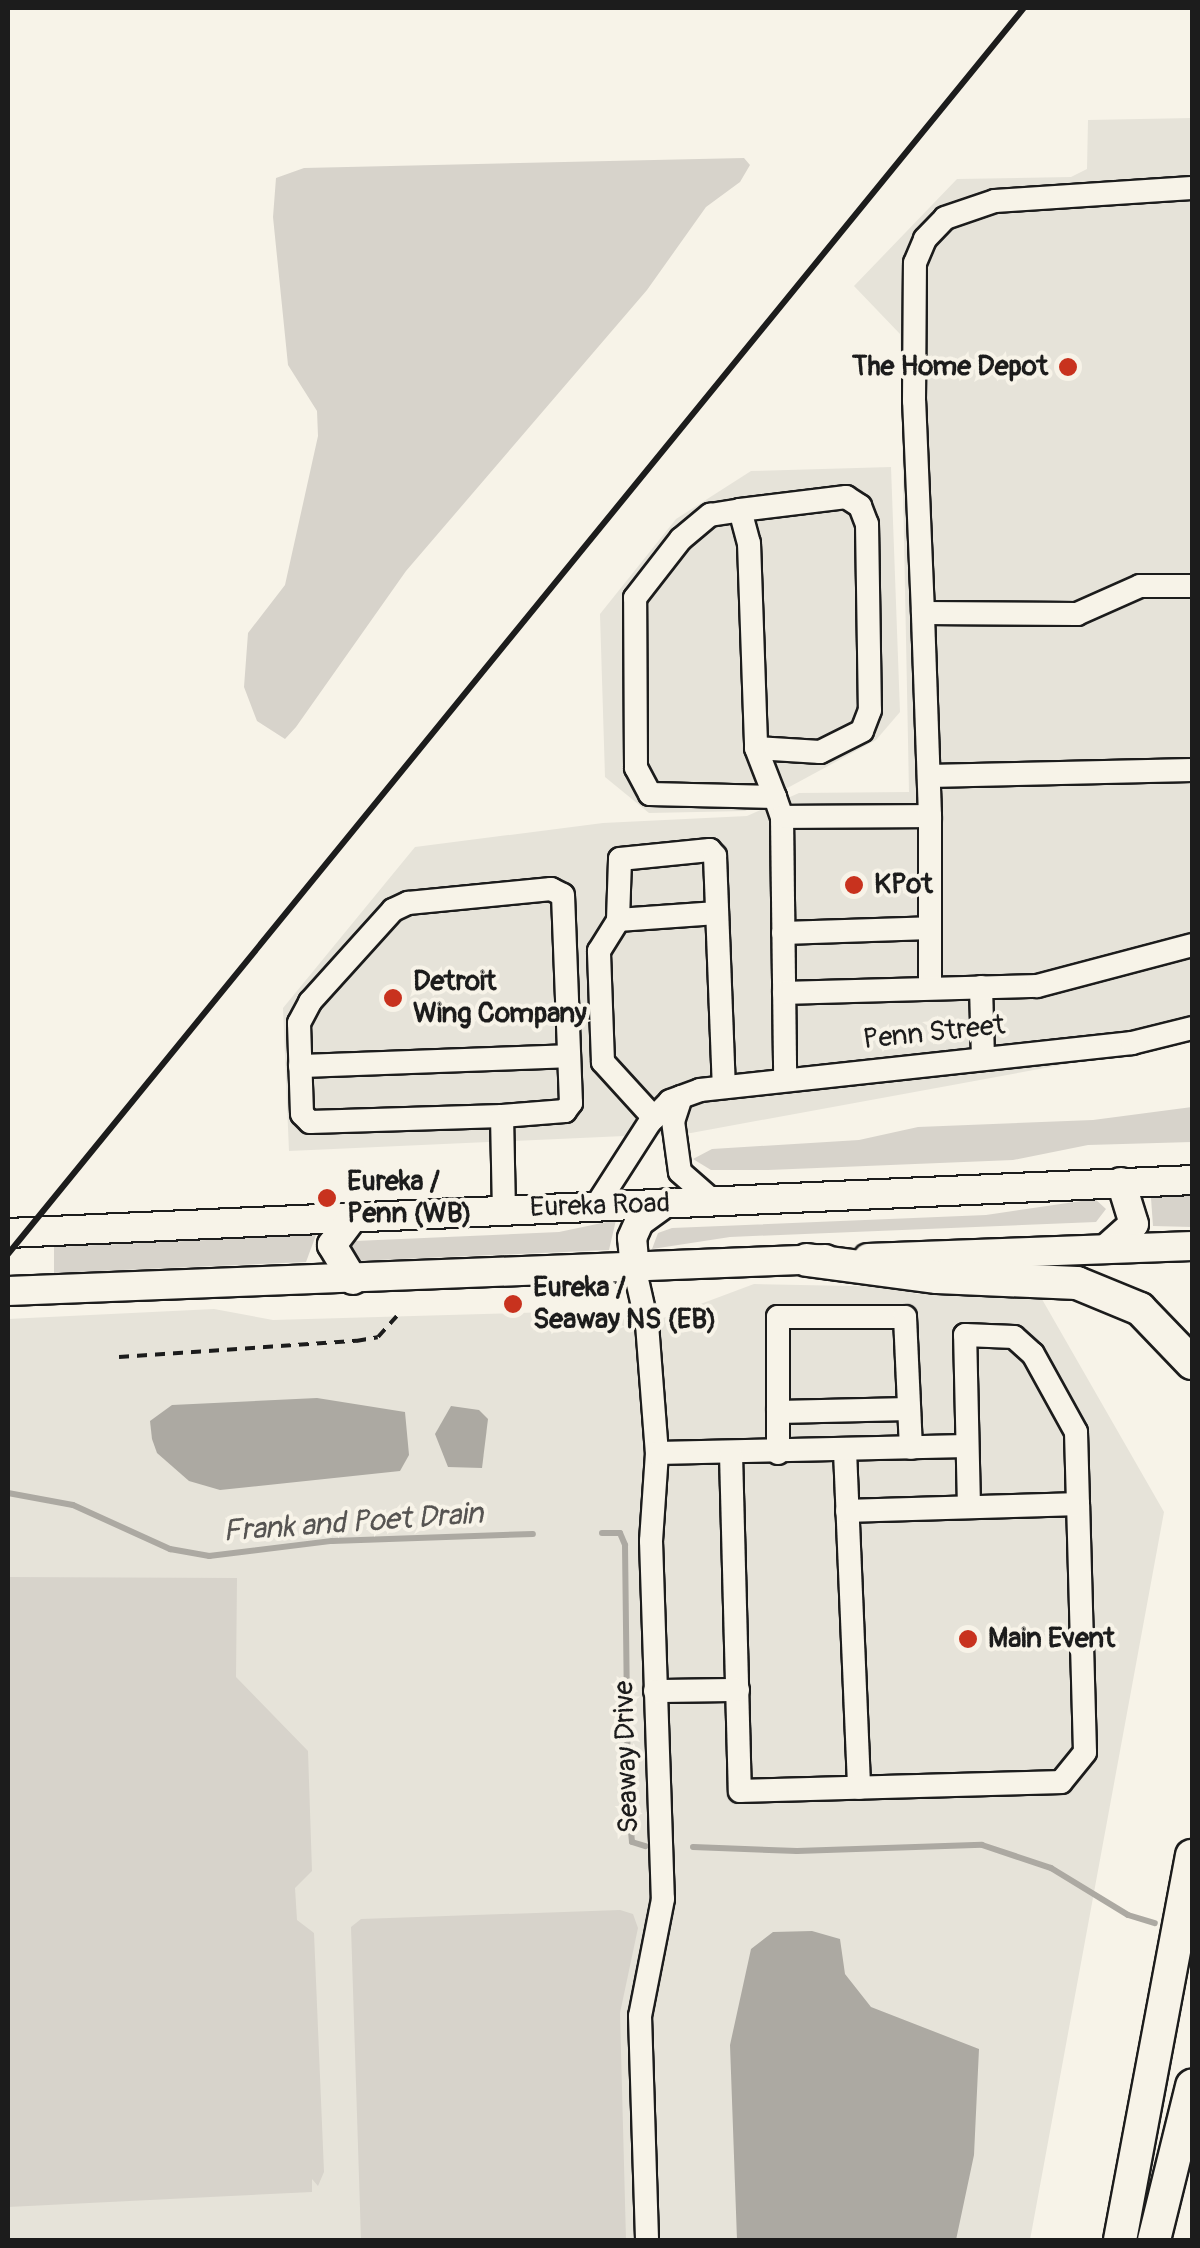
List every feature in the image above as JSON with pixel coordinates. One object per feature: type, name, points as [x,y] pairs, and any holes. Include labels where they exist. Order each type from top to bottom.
[{"type":"highway","points":[[806,1260],[937,1277],[1076,1283],[1140,1309],[1192,1363]]},
{"type":"highway","points":[[1120,2240],[1192,1856]]},
{"type":"highway","points":[[1154,2240],[1192,2086]]},
{"type":"main road","name":"Eureka Road","points":[[8,1233],[1192,1180]]},
{"type":"main road","points":[[1107,1248],[1134,1224],[1133,1204],[1120,1182]]},
{"type":"main road","points":[[635,1271],[632,1238],[640,1222],[665,1203]]},
{"type":"main road","points":[[353,1280],[332,1245],[354,1216]]},
{"type":"main road","points":[[8,1291],[635,1271],[806,1260],[1192,1246]]},
{"type":"street","points":[[930,987],[930,816],[914,382],[915,263],[925,240],[945,218],[995,201],[1192,188]]},
{"type":"street","points":[[756,748],[820,752],[862,731],[870,710],[867,524],[860,506],[846,497],[710,515],[695,527],[635,598],[636,768],[650,794],[930,816]]},
{"type":"street","points":[[740,510],[748,543],[756,748],[778,807],[785,1078]]},
{"type":"street","points":[[923,613],[1076,614],[1140,586],[1192,586]]},
{"type":"street","points":[[929,776],[1192,770]]},
{"type":"street","points":[[654,1118],[603,1062],[600,951],[618,920],[620,859],[710,850],[717,913],[724,1086]]},
{"type":"street","points":[[552,889],[563,895],[570,1056],[572,1103],[565,1111],[310,1122],[302,1114],[299,1023],[310,1002],[393,910],[408,903],[552,889]]},
{"type":"street","points":[[618,920],[717,913]]},
{"type":"street","points":[[784,933],[930,928]]},
{"type":"street","points":[[784,993],[1037,986],[1192,945]]},
{"type":"street","points":[[981,987],[984,1058]]},
{"type":"street","name":"Penn Street","points":[[596,1206],[654,1118],[682,1096],[785,1078],[1132,1043],[1192,1028]]},
{"type":"street","points":[[300,1066],[570,1056]]},
{"type":"street","points":[[682,1096],[673,1121],[680,1172],[712,1201]]},
{"type":"street","points":[[502,1116],[504,1210]]},
{"type":"street","name":"Seaway Drive","points":[[635,1271],[647,1324],[657,1453],[651,1517],[663,1916],[640,2016],[647,2240]]},
{"type":"street","points":[[778,1453],[778,1317],[905,1316],[911,1448]]},
{"type":"street","points":[[731,1454],[740,1791],[1061,1782],[1077,1768],[1085,1752],[1076,1432],[1033,1354],[1014,1337],[964,1335],[969,1508]]},
{"type":"street","points":[[778,1412],[909,1409]]},
{"type":"street","points":[[657,1453],[967,1446]]},
{"type":"street","points":[[845,1451],[859,1788]]},
{"type":"street","points":[[848,1511],[1078,1504]]},
{"type":"street","points":[[655,1691],[738,1690]]},
{"type":"path","points":[[120,1356],[356,1342],[378,1337],[397,1316]]},
{"type":"shaded area","points":[[1192,118],[1192,1041],[691,1133],[289,1151],[283,1008],[415,847],[603,823],[747,816],[799,793],[909,792],[900,334],[854,286],[957,179],[1071,177],[1087,169],[1088,120]]},
{"type":"shaded area","points":[[744,158],[750,165],[740,182],[706,207],[647,290],[406,571],[296,727],[285,739],[257,721],[244,687],[248,633],[285,585],[318,436],[317,411],[288,365],[273,217],[276,178],[304,168]]},
{"type":"shaded area","points":[[891,467],[900,712],[876,740],[745,811],[649,813],[605,777],[600,614],[676,519],[751,471]]},
{"type":"shaded area","points":[[1192,1107],[1192,1142],[1088,1145],[1013,1160],[768,1170],[711,1170],[693,1159],[712,1149],[859,1140],[918,1127],[1093,1120]]},
{"type":"shaded area","points":[[1192,1195],[1192,1227],[1153,1226],[1151,1198]]},
{"type":"shaded area","points":[[1095,1199],[1106,1209],[1096,1222],[730,1237],[652,1249],[658,1233],[672,1228],[986,1215]]},
{"type":"shaded area","points":[[616,1220],[609,1250],[356,1261],[347,1248],[355,1241],[559,1232]]},
{"type":"shaded area","points":[[316,1235],[306,1262],[54,1273],[54,1247]]},
{"type":"shaded area","points":[[754,1284],[903,1287],[916,1294],[946,1287],[1035,1287],[1164,1512],[1030,2240],[8,2240],[8,1319],[214,1309],[273,1320],[589,1311],[647,1324]]},
{"type":"shaded area","points":[[317,1398],[405,1412],[409,1455],[400,1471],[220,1490],[189,1481],[157,1453],[152,1439],[150,1421],[172,1405]]},
{"type":"shaded area","points":[[451,1406],[479,1410],[488,1419],[482,1468],[448,1467],[435,1434]]},
{"type":"shaded area","points":[[8,1577],[237,1578],[236,1677],[308,1751],[312,1871],[295,1888],[297,1920],[314,1933],[324,2172],[318,2186],[312,2179],[312,2192],[8,2207]]},
{"type":"shaded area","points":[[620,1910],[633,1914],[638,1928],[620,2013],[626,2240],[361,2240],[351,1927],[361,1919]]},
{"type":"shaded area","points":[[812,1931],[840,1939],[845,1974],[871,2007],[979,2049],[974,2155],[956,2240],[737,2240],[730,2045],[751,1949],[773,1932]]},
{"type":"waterway","name":"Frank and Poet Drain","points":[[8,1493],[73,1505],[170,1549],[209,1556],[332,1541],[533,1534]]},
{"type":"waterway","name":"Frank and Poet Drain","points":[[602,1533],[620,1533],[625,1545],[628,1799],[632,1842],[645,1846]]},
{"type":"waterway","name":"Frank and Poet Drain","points":[[693,1847],[797,1851],[982,1845],[1051,1868],[1128,1915],[1155,1923]]},
{"type":"railway","points":[[8,1254],[1024,8]]},
{"type":"place","name":"The Home Depot","points":[[1068,367]]},
{"type":"place","name":"KPot","points":[[854,885]]},
{"type":"place","name":"Detroit Wing Company","points":[[393,998]]},
{"type":"place","name":"Eureka / Penn (WB)","points":[[327,1198]]},
{"type":"place","name":"Eureka / Seaway NS (EB)","points":[[513,1304]]},
{"type":"place","name":"Main Event","points":[[968,1639]]}]
